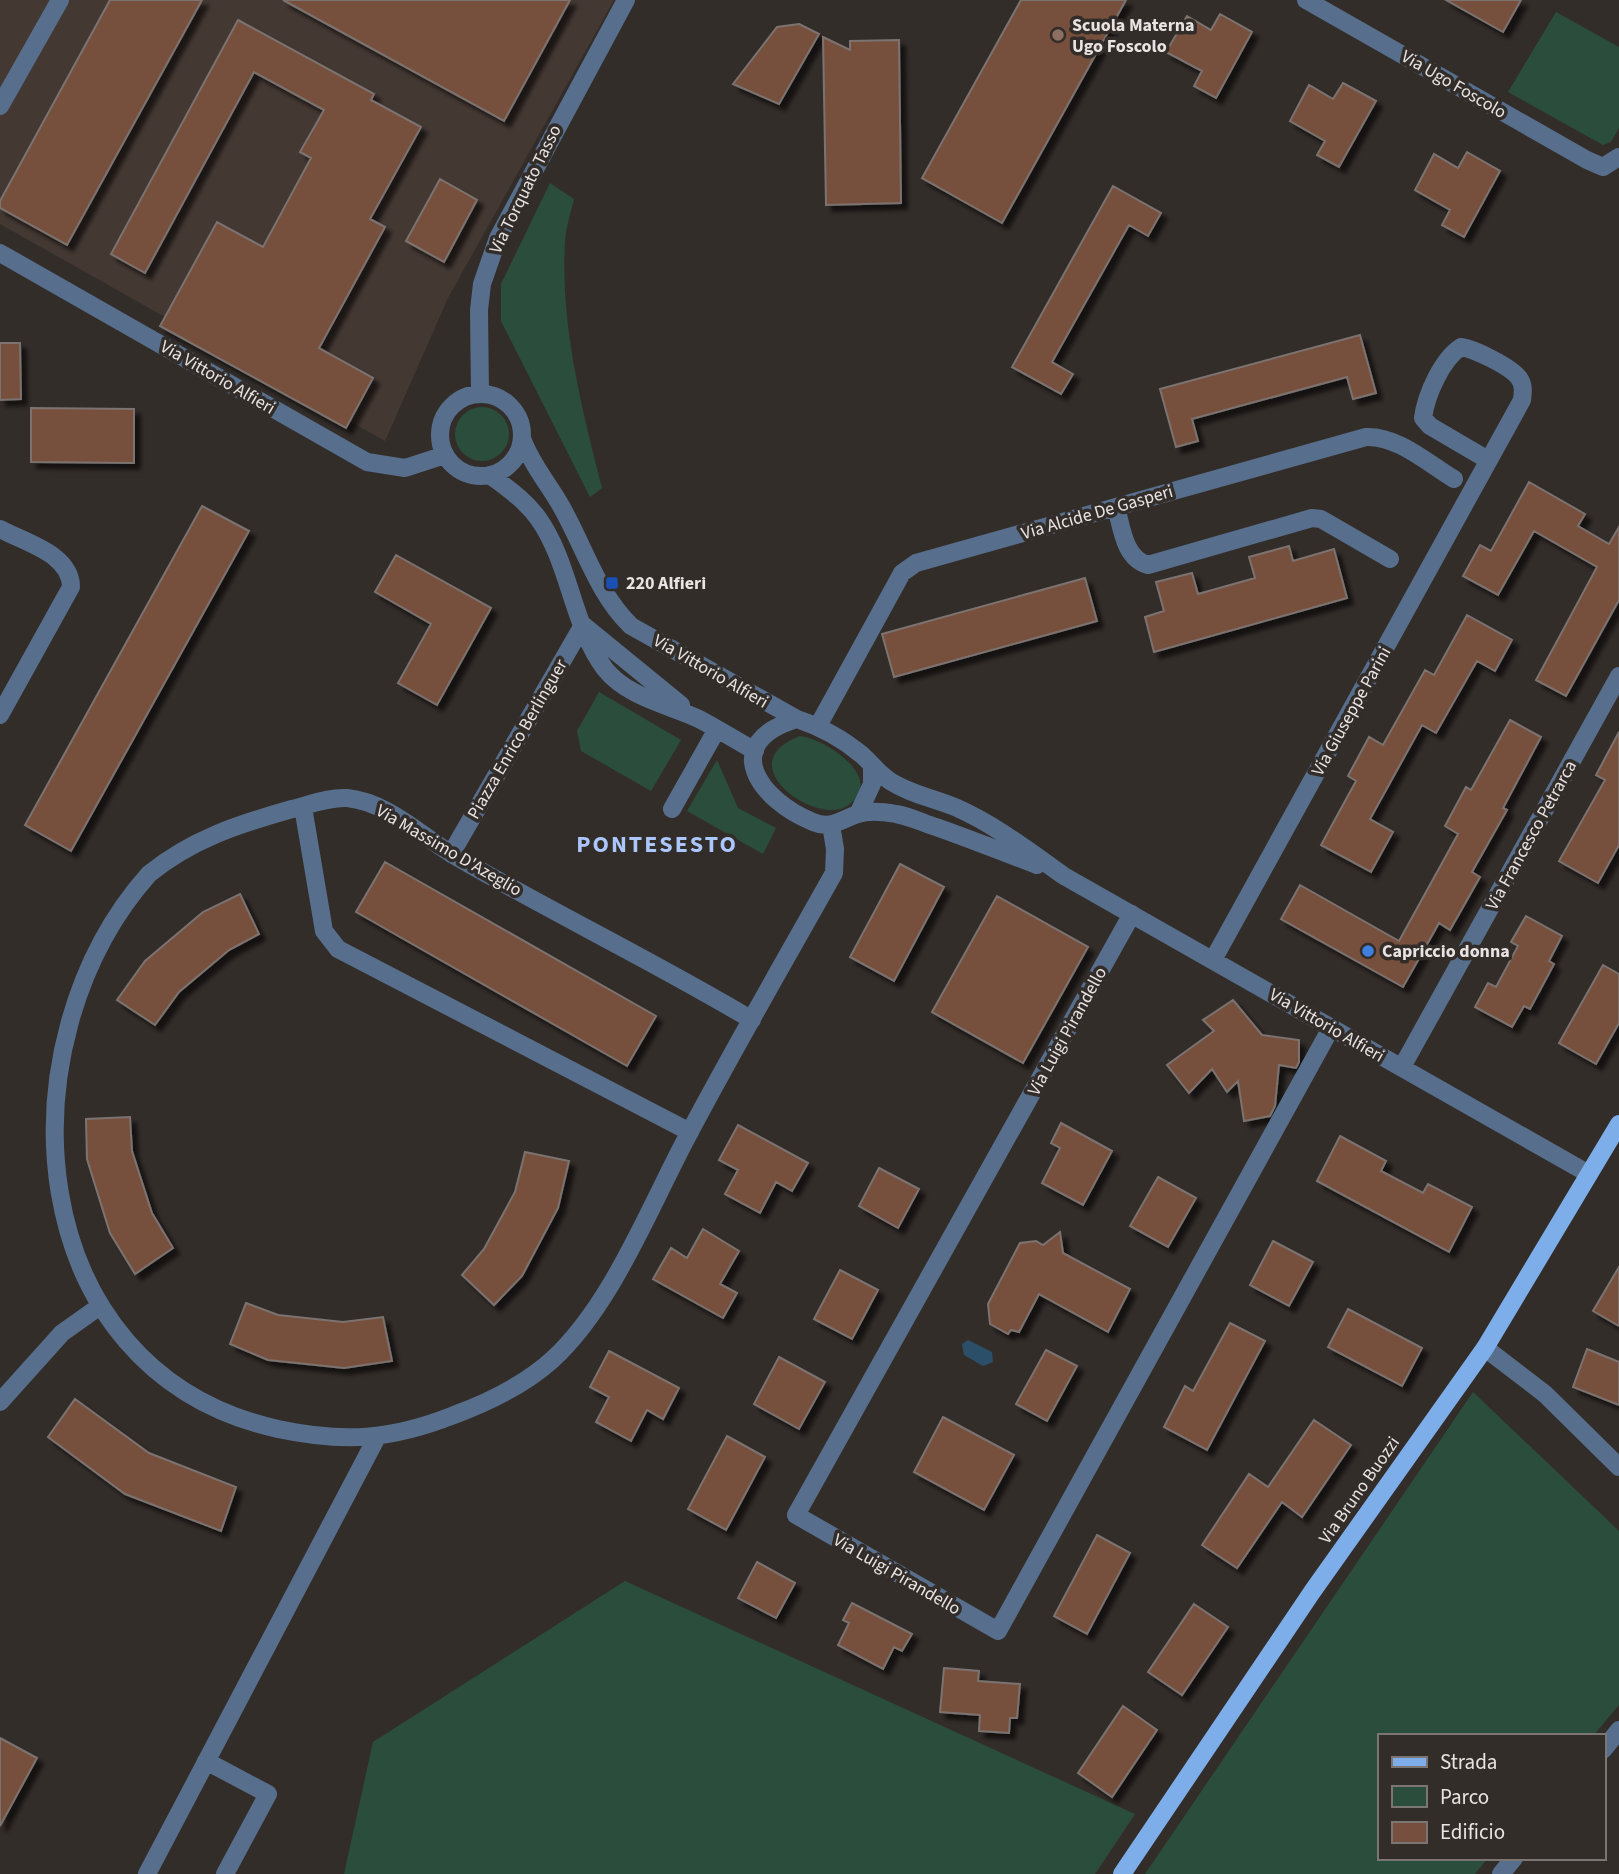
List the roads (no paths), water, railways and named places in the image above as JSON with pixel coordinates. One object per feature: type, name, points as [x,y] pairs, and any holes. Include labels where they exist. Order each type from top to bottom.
[{"type":"main road","name":"Via Bruno Buozzi","points":[[1122,1874],[1312,1592],[1485,1348],[1619,1124]]},
{"type":"street","points":[[0,106],[60,0]]},
{"type":"street","name":"Via Torquato Tasso","points":[[480,394],[479,310],[482,284],[498,238],[626,0]]},
{"type":"street","name":"Via Ugo Foscolo","points":[[1306,0],[1603,167],[1619,157]]},
{"type":"street","name":"Via Vittorio Alfieri","points":[[0,253],[367,462],[405,468],[445,455]]},
{"type":"street","name":"Via Giuseppe Parini","points":[[1213,960],[1522,400],[1523,387],[1518,376],[1474,349],[1461,347],[1451,353],[1425,403],[1423,418],[1430,426],[1488,460]]},
{"type":"street","points":[[60,1256],[93,1311],[137,1359],[189,1396],[248,1422],[322,1438],[377,1437],[416,1430],[498,1398],[551,1361],[595,1312],[690,1132],[834,873],[835,849],[831,825],[814,823],[765,792],[753,768],[755,751],[700,720],[622,686],[606,670],[590,645],[558,559],[538,519],[519,496],[489,475],[459,470],[445,455],[439,440],[442,422],[449,408],[464,397],[480,394],[498,397],[512,408],[520,424],[523,441],[514,460],[489,475]]},
{"type":"street","name":"Via Alcide De Gasperi","points":[[818,726],[902,573],[916,563],[1366,437],[1383,437],[1394,442],[1454,479]]},
{"type":"street","name":"Via Vittorio Alfieri","points":[[523,441],[531,464],[560,504],[612,608],[631,626],[797,719],[818,726],[866,758],[872,768],[909,792],[954,807],[1001,831],[1064,876],[1589,1174]]},
{"type":"street","points":[[1116,507],[1127,548],[1139,562],[1148,565],[1312,519],[1321,519],[1391,559]]},
{"type":"street","points":[[0,529],[64,563],[71,576],[71,587],[0,715]]},
{"type":"street","name":"Piazza Enrico Berlinguer","points":[[451,854],[583,625]]},
{"type":"street","name":"Via Francesco Petrarca","points":[[1402,1068],[1619,676]]},
{"type":"street","name":"Via Vittorio Alfieri","points":[[755,751],[766,734],[779,724],[797,719]]},
{"type":"street","points":[[672,809],[717,729]]},
{"type":"street","points":[[858,814],[872,784],[872,768]]},
{"type":"street","name":"Via Massimo D'Azeglio","points":[[75,959],[121,897],[171,856],[228,827],[329,799],[348,798],[384,809],[451,854],[752,1020]]},
{"type":"street","points":[[303,807],[324,931],[338,949],[690,1132]]},
{"type":"street","name":"Via Vittorio Alfieri","points":[[831,825],[858,814],[898,814],[1064,876]]},
{"type":"street","name":"Via Luigi Pirandello","points":[[1132,914],[796,1516],[998,1631],[1331,1028]]},
{"type":"street","points":[[0,1402],[62,1333],[93,1311]]},
{"type":"street","points":[[1485,1348],[1545,1394],[1616,1457]]},
{"type":"street","points":[[146,1874],[377,1437]]},
{"type":"street","points":[[1605,1747],[1619,1730]]},
{"type":"street","points":[[206,1761],[268,1794],[225,1874]]},
{"type":"street","points":[[1501,1874],[1512,1860]]},
{"type":"water","points":[[968,1340],[992,1352],[993,1362],[983,1366],[964,1355],[962,1344]]},
{"type":"place","name":"Scuola Materna Ugo Foscolo","points":[[1058,35]]},
{"type":"place","name":"220 Alfieri","points":[[612,583]]},
{"type":"place","name":"Capriccio donna","points":[[1368,951]]},
{"type":"district","name":"PONTESESTO","points":[[657,844]]}]
